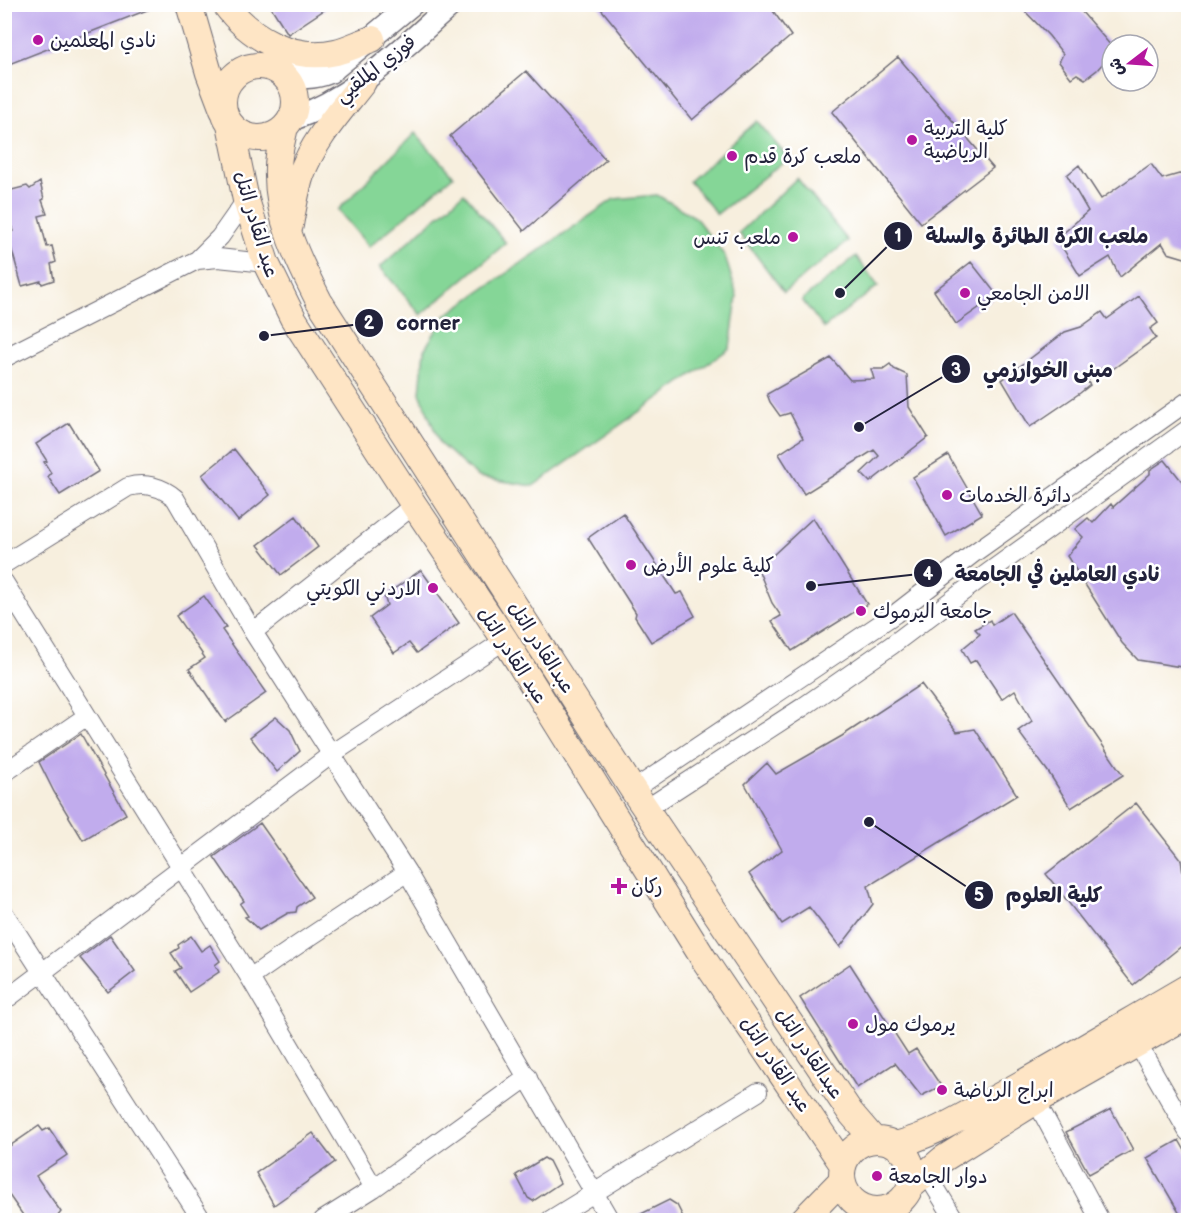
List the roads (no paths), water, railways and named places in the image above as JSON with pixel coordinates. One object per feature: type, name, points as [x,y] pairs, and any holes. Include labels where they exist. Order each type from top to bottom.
[{"type":"main road","points":[[189,4],[208,73],[227,118],[245,135],[263,138],[275,134],[288,123],[295,108],[294,94],[289,82],[242,47],[233,30],[225,4]]},
{"type":"main road","points":[[225,4],[252,33],[276,46],[296,52],[316,54],[336,52],[372,39]]},
{"type":"main road","points":[[227,118],[222,101],[224,90],[230,80],[238,72],[248,67],[269,69]]},
{"type":"main road","points":[[288,234],[301,176],[308,158],[323,132],[363,82]]},
{"type":"main road","name":"عبد القادر التل","points":[[227,118],[246,200],[266,263],[293,318],[505,640],[705,961],[842,1173]]},
{"type":"main road","name":"عبدالقادر التل","points":[[288,123],[278,169],[288,234],[319,301],[640,800],[850,1113],[885,1142]]},
{"type":"main road","points":[[803,1221],[842,1173],[855,1148],[864,1142],[885,1142],[922,1136],[1014,1088],[1188,987]]},
{"type":"main road","points":[[842,1173],[845,1189],[866,1216],[887,1209],[905,1197],[918,1180],[943,1159],[1036,1101],[1188,1016]]},
{"type":"main road","points":[[885,1142],[904,1153],[910,1164],[912,1176],[918,1180]]},
{"type":"street","points":[[269,69],[305,78],[318,77],[330,72],[412,4]]},
{"type":"street","name":"فوزي الملقيي","points":[[288,123],[325,107],[363,82],[452,4]]},
{"type":"street","points":[[5,355],[197,260],[220,237],[246,200]]},
{"type":"street","points":[[197,260],[219,258],[266,263]]},
{"type":"street","points":[[640,800],[895,614],[974,553],[1188,401]]},
{"type":"street","points":[[640,800],[803,706],[909,632],[1188,429]]},
{"type":"street","points":[[4,564],[128,487],[137,484],[164,489],[176,498],[253,632],[407,872],[610,1221]]},
{"type":"street","points":[[253,632],[414,505]]},
{"type":"street","points":[[4,582],[249,978],[374,1188]]},
{"type":"street","points":[[895,614],[909,632]]},
{"type":"street","points":[[4,1001],[332,754],[505,640]]},
{"type":"street","points":[[4,773],[87,716]]},
{"type":"street","points":[[249,978],[305,938],[348,913],[407,872]]},
{"type":"street","points":[[4,913],[202,1221]]},
{"type":"street","points":[[1137,1043],[1188,1132]]},
{"type":"street","points":[[323,1221],[374,1188],[528,1077]]},
{"type":"street","points":[[550,1221],[758,1092]]},
{"type":"street","points":[[1036,1101],[1100,1221]]},
{"type":"street","points":[[918,1180],[955,1221]]},
{"type":"place","name":"نادي المعلمين","points":[[38,40]]},
{"type":"place","name":"كلية التربية الرياضية","points":[[912,140]]},
{"type":"place","name":"ملعب كرة قدم","points":[[732,156]]},
{"type":"place","name":"ملعب تنس","points":[[793,237]]},
{"type":"place","name":"ملعب الكرة الطائرة والسلة","points":[[840,293]]},
{"type":"place","name":"الامن الجامعي","points":[[965,293]]},
{"type":"place","name":"corner","points":[[264,336]]},
{"type":"place","name":"مبنى الخوارزمي","points":[[859,427]]},
{"type":"place","name":"دائرة الخدمات","points":[[947,495]]},
{"type":"place","name":"كلية علوم الأرض","points":[[631,565]]},
{"type":"place","name":"نادي العاملين في الجامعة","points":[[811,586]]},
{"type":"place","name":"الاردني الكويتي","points":[[433,588]]},
{"type":"place","name":"جامعة اليرموك","points":[[861,611]]},
{"type":"place","name":"كلية العلوم","points":[[869,822]]},
{"type":"place","name":"ركان","points":[[619,886]]},
{"type":"place","name":"يرموك مول","points":[[853,1024]]},
{"type":"place","name":"ابراج الرياضة","points":[[942,1090]]},
{"type":"place","name":"دوار الجامعة","points":[[877,1176]]}]
